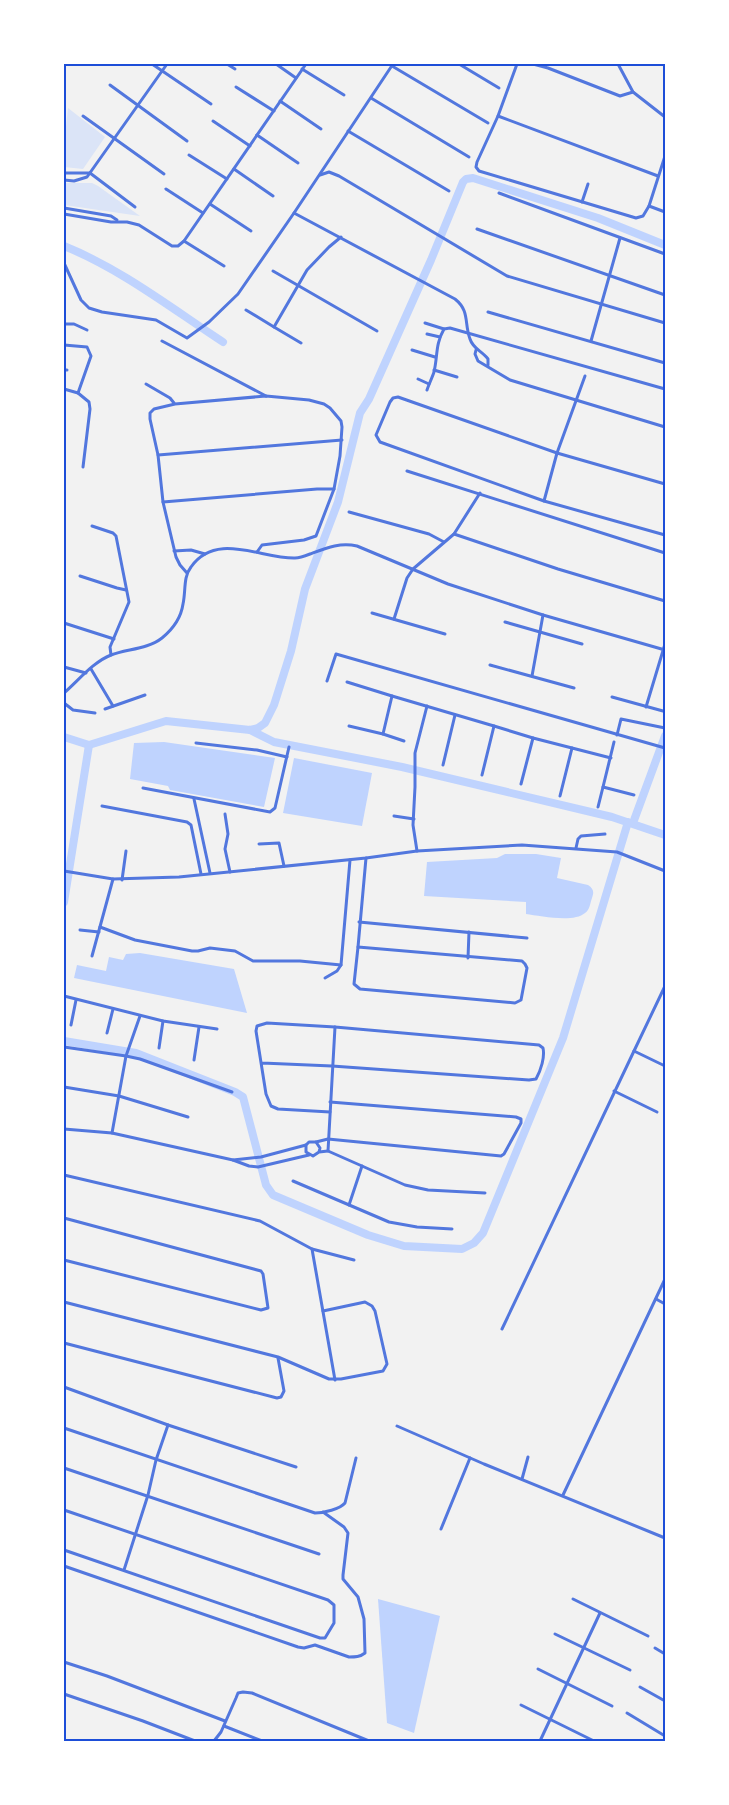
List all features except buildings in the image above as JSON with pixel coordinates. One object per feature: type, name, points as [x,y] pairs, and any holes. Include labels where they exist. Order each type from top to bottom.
[{"type":"street","points":[[152,64],[211,104]]},
{"type":"street","points":[[64,180],[82,180],[87,177],[167,64]]},
{"type":"street","points":[[227,64],[235,69]]},
{"type":"street","points":[[276,64],[296,78]]},
{"type":"street","points":[[64,214],[111,222],[118,221],[139,226],[172,246],[178,246],[184,241],[306,64]]},
{"type":"street","points":[[459,64],[499,88]]},
{"type":"street","points":[[517,64],[498,116],[477,162],[477,169],[636,218],[643,216],[649,206],[665,156]]},
{"type":"street","points":[[533,64],[620,96],[633,92]]},
{"type":"street","points":[[618,64],[633,92],[665,117]]},
{"type":"street","points":[[64,263],[81,300],[89,308],[102,312],[156,320],[187,338],[209,322],[238,294],[392,65],[488,123]]},
{"type":"street","points":[[302,69],[344,95]]},
{"type":"street","points":[[110,84],[187,141]]},
{"type":"street","points":[[236,87],[274,111]]},
{"type":"street","points":[[370,98],[469,157]]},
{"type":"street","points":[[280,101],[321,129]]},
{"type":"street","points":[[83,116],[164,174]]},
{"type":"street","points":[[498,116],[658,176]]},
{"type":"street","points":[[213,121],[250,146]]},
{"type":"street","points":[[348,131],[449,191]]},
{"type":"street","points":[[257,135],[298,163]]},
{"type":"street","points":[[188,154],[227,179]]},
{"type":"street","points":[[234,169],[273,196]]},
{"type":"street","points":[[320,174],[330,172],[334,174],[507,276],[665,323]]},
{"type":"street","points":[[64,173],[90,173],[135,206]]},
{"type":"street","points":[[582,202],[588,184]]},
{"type":"street","points":[[166,189],[203,213]]},
{"type":"street","points":[[499,193],[665,254]]},
{"type":"street","points":[[210,204],[250,232]]},
{"type":"street","points":[[649,206],[665,212]]},
{"type":"street","points":[[64,208],[111,216],[118,221]]},
{"type":"street","points":[[294,213],[434,287],[462,304],[466,314],[470,340],[476,350],[478,361],[510,380],[665,427]]},
{"type":"street","points":[[477,229],[665,295]]},
{"type":"street","points":[[274,327],[307,270],[341,237]]},
{"type":"street","points":[[591,341],[608,275],[620,238]]},
{"type":"street","points":[[184,241],[224,266]]},
{"type":"street","points":[[273,271],[377,331]]},
{"type":"street","points":[[246,310],[301,343]]},
{"type":"street","points":[[488,312],[665,363]]},
{"type":"street","points":[[64,324],[74,324],[87,330]]},
{"type":"street","points":[[425,324],[468,332],[503,344],[665,389]]},
{"type":"street","points":[[427,390],[434,370],[440,337],[444,329]]},
{"type":"street","points":[[427,334],[440,337]]},
{"type":"street","points":[[162,341],[266,396]]},
{"type":"street","points":[[64,345],[87,347],[90,351],[91,356],[78,393]]},
{"type":"street","points":[[412,350],[435,357]]},
{"type":"street","points":[[476,350],[482,352],[488,359],[488,366]]},
{"type":"street","points":[[434,370],[457,377]]},
{"type":"street","points":[[544,501],[557,453],[585,376]]},
{"type":"street","points":[[418,379],[429,384]]},
{"type":"street","points":[[146,384],[170,398],[175,404]]},
{"type":"street","points":[[64,390],[78,393],[89,402],[90,410],[84,467]]},
{"type":"street","points":[[187,573],[180,566],[174,551],[163,502],[158,455],[150,413],[154,409],[175,404],[266,396],[303,399],[324,404],[334,412],[342,428],[342,440],[334,489],[316,536],[304,540],[262,545],[257,552]]},
{"type":"street","points":[[665,484],[557,453],[398,397],[393,398],[390,402],[376,435],[380,442],[544,501],[665,535]]},
{"type":"street","points":[[158,455],[342,440]]},
{"type":"street","points":[[407,471],[665,552]]},
{"type":"street","points":[[163,502],[334,489]]},
{"type":"street","points":[[394,619],[413,569],[454,534],[480,493]]},
{"type":"street","points":[[349,512],[429,534],[444,542]]},
{"type":"street","points":[[92,526],[113,533],[116,536],[129,602],[110,647],[111,655]]},
{"type":"street","points":[[454,534],[558,569],[665,601]]},
{"type":"street","points":[[64,693],[103,659],[148,645],[159,640],[172,629],[183,604],[187,573],[191,566],[210,552],[226,549],[244,549],[297,558],[334,545],[349,544],[358,546],[448,584],[543,615],[664,650]]},
{"type":"street","points":[[174,551],[191,550],[206,554]]},
{"type":"street","points":[[80,576],[126,590]]},
{"type":"street","points":[[372,613],[445,634]]},
{"type":"street","points":[[532,676],[543,615]]},
{"type":"street","points":[[505,622],[582,644]]},
{"type":"street","points":[[64,623],[114,639]]},
{"type":"street","points":[[646,707],[665,644]]},
{"type":"street","points":[[327,681],[336,654],[665,748]]},
{"type":"street","points":[[490,665],[574,688]]},
{"type":"street","points":[[64,667],[86,673]]},
{"type":"street","points":[[91,669],[113,706]]},
{"type":"street","points":[[347,682],[533,738],[611,758]]},
{"type":"street","points":[[105,708],[145,695]]},
{"type":"street","points":[[383,734],[392,696]]},
{"type":"street","points":[[612,697],[663,711]]},
{"type":"street","points":[[64,703],[73,710],[95,713]]},
{"type":"street","points":[[417,851],[413,825],[415,754],[427,706]]},
{"type":"street","points":[[443,765],[456,715]]},
{"type":"street","points":[[617,735],[621,719],[665,728]]},
{"type":"street","points":[[349,726],[404,741]]},
{"type":"street","points":[[482,775],[494,726]]},
{"type":"street","points":[[521,784],[533,738]]},
{"type":"street","points":[[598,807],[614,742]]},
{"type":"street","points":[[196,743],[257,750],[287,757]]},
{"type":"street","points":[[143,788],[270,812],[275,808],[289,747]]},
{"type":"street","points":[[560,796],[572,748]]},
{"type":"street","points":[[603,787],[634,795]]},
{"type":"street","points":[[194,799],[210,873]]},
{"type":"street","points":[[102,806],[187,822],[190,825],[201,874]]},
{"type":"street","points":[[225,814],[228,834],[226,849],[230,872]]},
{"type":"street","points":[[394,816],[414,819]]},
{"type":"street","points":[[576,848],[578,838],[582,836],[605,834]]},
{"type":"street","points":[[259,844],[279,843],[284,866]]},
{"type":"street","points":[[65,871],[113,880],[179,877],[350,860],[417,851],[508,845],[617,852],[665,871]]},
{"type":"street","points":[[122,880],[126,851]]},
{"type":"street","points":[[358,947],[522,962],[527,968],[521,1000],[516,1003],[360,989],[354,984],[366,858]]},
{"type":"street","points":[[325,978],[337,971],[341,965],[350,860]]},
{"type":"street","points":[[92,956],[113,880]]},
{"type":"street","points":[[359,922],[527,938]]},
{"type":"street","points":[[80,930],[99,930],[135,940],[192,951],[210,948],[235,952],[253,961],[300,961],[341,965]]},
{"type":"street","points":[[468,958],[469,932]]},
{"type":"street","points":[[502,1329],[665,986]]},
{"type":"street","points":[[64,996],[163,1021],[217,1029]]},
{"type":"street","points":[[71,1025],[76,1000]]},
{"type":"street","points":[[107,1033],[113,1009]]},
{"type":"street","points":[[112,1133],[127,1054],[140,1016]]},
{"type":"street","points":[[159,1048],[163,1021]]},
{"type":"street","points":[[262,1063],[529,1080],[536,1079],[544,1053],[543,1048],[539,1045],[335,1027],[261,1024],[257,1026],[256,1031],[266,1094],[271,1106],[330,1112]]},
{"type":"street","points":[[194,1060],[199,1027]]},
{"type":"street","points":[[328,1152],[335,1027]]},
{"type":"street","points":[[64,1048],[127,1054],[232,1092]]},
{"type":"street","points":[[634,1051],[665,1066]]},
{"type":"street","points":[[64,1087],[119,1096],[188,1117]]},
{"type":"street","points":[[614,1091],[657,1112]]},
{"type":"street","points":[[233,1160],[261,1157],[306,1145],[308,1142],[328,1139],[501,1156],[504,1154],[521,1123],[520,1119],[516,1117],[330,1102]]},
{"type":"street","points":[[64,1129],[112,1133],[233,1160],[249,1166],[264,1166],[316,1155],[319,1152],[328,1152],[405,1185],[428,1190],[485,1193]]},
{"type":"street","points":[[316,1142],[320,1148],[319,1152]]},
{"type":"street","points":[[306,1145],[306,1152],[309,1155]]},
{"type":"street","points":[[349,1205],[362,1166]]},
{"type":"street","points":[[64,1175],[260,1221],[312,1249],[354,1260]]},
{"type":"street","points":[[293,1181],[389,1222],[404,1226],[452,1229]]},
{"type":"street","points":[[64,1218],[261,1271],[264,1274],[268,1308],[261,1310],[64,1260]]},
{"type":"street","points":[[312,1249],[335,1380]]},
{"type":"street","points":[[563,1495],[665,1279]]},
{"type":"street","points":[[656,1299],[665,1304]]},
{"type":"street","points":[[64,1302],[278,1357],[329,1379],[335,1380],[383,1370],[387,1364],[375,1311],[372,1306],[365,1302],[323,1311]]},
{"type":"street","points":[[64,1342],[277,1398],[281,1397],[284,1391],[278,1357]]},
{"type":"street","points":[[64,1387],[168,1425],[296,1467]]},
{"type":"street","points":[[124,1570],[168,1425]]},
{"type":"street","points":[[397,1426],[665,1538]]},
{"type":"street","points":[[64,1428],[315,1513],[342,1506],[345,1503],[356,1458]]},
{"type":"street","points":[[522,1479],[528,1457]]},
{"type":"street","points":[[441,1529],[470,1458]]},
{"type":"street","points":[[64,1468],[319,1554]]},
{"type":"street","points":[[64,1510],[328,1600],[334,1605],[334,1623],[325,1638],[320,1638],[64,1550]]},
{"type":"street","points":[[64,1566],[298,1647],[304,1648],[315,1645],[349,1657],[355,1657],[365,1653],[364,1619],[358,1597],[343,1579],[342,1575],[348,1533],[344,1527],[323,1512]]},
{"type":"street","points":[[573,1599],[648,1636]]},
{"type":"street","points":[[540,1741],[600,1613]]},
{"type":"street","points":[[555,1634],[630,1670]]},
{"type":"street","points":[[655,1648],[665,1654]]},
{"type":"street","points":[[64,1662],[108,1676],[225,1721]]},
{"type":"street","points":[[538,1669],[612,1706]]},
{"type":"street","points":[[640,1687],[665,1701]]},
{"type":"street","points":[[214,1741],[224,1726],[238,1693],[244,1692],[369,1741]]},
{"type":"street","points":[[64,1694],[144,1721],[195,1741]]},
{"type":"street","points":[[521,1705],[594,1741]]},
{"type":"street","points":[[627,1714],[665,1736]]},
{"type":"street","points":[[224,1726],[262,1741]]},
{"type":"shaded area","points":[[68,108],[105,137],[83,169],[64,167],[64,144]]},
{"type":"shaded area","points":[[64,183],[92,183],[140,216],[64,205]]},
{"type":"water","points":[[164,742],[275,758],[264,807],[170,790],[168,786],[130,779],[134,743]]},
{"type":"water","points":[[294,758],[372,773],[362,826],[283,813]]},
{"type":"water","points":[[505,854],[536,854],[561,858],[557,878],[588,885],[592,889],[593,894],[588,910],[580,916],[573,918],[557,918],[526,914],[526,902],[424,896],[427,862],[497,858]]},
{"type":"water","points":[[140,953],[234,969],[247,1013],[74,978],[77,965],[106,971],[109,957],[123,960],[126,954]]},
{"type":"water","points":[[378,1599],[440,1616],[414,1733],[387,1723]]},
{"type":"waterway","points":[[64,737],[89,745],[166,721],[250,730],[258,728],[265,723],[274,705],[291,651],[305,589],[338,502],[360,413],[369,399],[431,260],[463,182],[466,179],[473,178],[598,218],[665,245]]},
{"type":"waterway","points":[[64,246],[85,255],[126,278],[223,342]]},
{"type":"waterway","points":[[250,730],[274,742],[402,767],[612,817],[665,835]]},
{"type":"waterway","points":[[633,823],[665,736]]},
{"type":"waterway","points":[[64,902],[89,745]]},
{"type":"waterway","points":[[64,1041],[136,1053],[235,1092],[243,1097],[266,1185],[273,1195],[368,1235],[404,1246],[462,1249],[474,1243],[483,1233],[563,1038],[628,822]]}]
